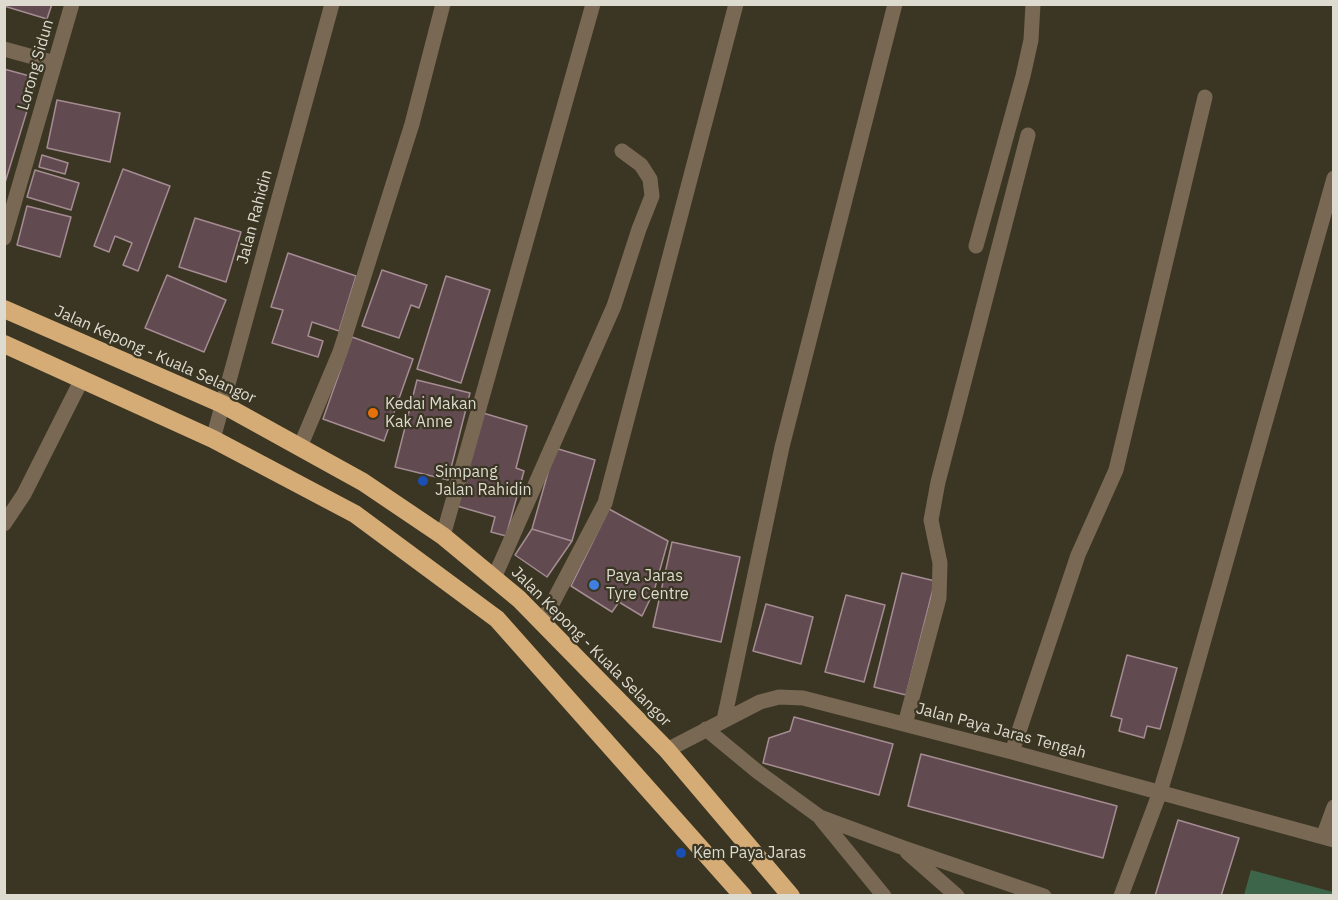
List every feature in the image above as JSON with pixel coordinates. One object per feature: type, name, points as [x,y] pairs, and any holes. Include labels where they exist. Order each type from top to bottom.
[{"type":"highway","name":"Jalan Kepong - Kuala Selangor","points":[[4,309],[222,404],[363,482],[443,536],[519,599],[667,750],[791,896]]},
{"type":"highway","points":[[4,344],[213,439],[355,514],[497,619],[743,896]]},
{"type":"street","name":"Lorong Sidun","points":[[4,238],[72,4]]},
{"type":"street","name":"Jalan Rahidin","points":[[213,439],[332,4]]},
{"type":"street","points":[[300,447],[340,352],[411,124],[443,4]]},
{"type":"street","points":[[443,536],[593,4]]},
{"type":"street","points":[[542,623],[605,503],[736,4]]},
{"type":"street","points":[[724,720],[782,447],[895,4]]},
{"type":"street","points":[[976,246],[1023,76],[1031,40],[1033,4]]},
{"type":"street","points":[[4,49],[55,63]]},
{"type":"street","points":[[1012,752],[1078,555],[1116,470],[1204,97]]},
{"type":"street","points":[[905,724],[939,598],[940,563],[931,520],[938,482],[1028,135]]},
{"type":"street","points":[[494,578],[614,306],[652,196],[650,179],[641,165],[622,151]]},
{"type":"street","points":[[1121,896],[1160,792],[1334,178]]},
{"type":"street","points":[[4,524],[24,494],[82,379]]},
{"type":"street","name":"Jalan Paya Jaras Tengah","points":[[667,750],[760,702],[779,697],[803,698],[1328,838]]},
{"type":"street","points":[[706,729],[758,772],[820,817],[884,896]]},
{"type":"street","points":[[1328,838],[1334,807]]},
{"type":"street","points":[[820,817],[1044,896]]},
{"type":"street","points":[[901,847],[957,896]]},
{"type":"green space","points":[[1251,870],[1333,892],[1333,895],[1244,895]]},
{"type":"building","points":[[4,4],[52,4],[47,19],[4,6]]},
{"type":"building","points":[[4,69],[37,78],[4,186]]},
{"type":"building","points":[[57,100],[120,113],[110,162],[47,148]]},
{"type":"building","points":[[42,155],[68,163],[65,174],[39,167]]},
{"type":"building","points":[[123,169],[170,186],[138,271],[123,265],[132,243],[115,236],[109,252],[94,246]]},
{"type":"building","points":[[35,170],[79,183],[71,210],[27,197]]},
{"type":"building","points":[[27,206],[71,217],[60,257],[17,245]]},
{"type":"building","points":[[195,218],[241,232],[226,282],[179,267]]},
{"type":"building","points":[[288,253],[356,276],[339,331],[312,322],[308,336],[323,341],[318,357],[272,343],[283,310],[271,307]]},
{"type":"building","points":[[382,270],[427,285],[419,308],[411,305],[399,338],[362,326]]},
{"type":"building","points":[[167,275],[226,300],[204,352],[145,328]]},
{"type":"building","points":[[446,276],[490,290],[461,383],[417,369]]},
{"type":"building","points":[[352,337],[413,359],[384,441],[323,419]]},
{"type":"building","points":[[417,380],[470,393],[448,480],[395,467]]},
{"type":"building","points":[[483,413],[527,426],[516,468],[524,471],[506,536],[491,532],[495,517],[457,506]]},
{"type":"building","points":[[555,448],[595,460],[572,541],[532,529]]},
{"type":"building","points":[[609,509],[668,541],[654,591],[642,616],[619,602],[612,612],[571,586]]},
{"type":"building","points":[[532,529],[572,541],[547,577],[515,555]]},
{"type":"building","points":[[672,542],[740,557],[721,642],[653,627]]},
{"type":"building","points":[[902,573],[935,581],[906,695],[874,687]]},
{"type":"building","points":[[846,595],[885,605],[864,682],[825,672]]},
{"type":"building","points":[[766,604],[813,617],[801,664],[753,651]]},
{"type":"building","points":[[1127,655],[1177,668],[1160,729],[1147,726],[1144,738],[1119,731],[1122,719],[1111,716]]},
{"type":"building","points":[[794,717],[893,744],[879,795],[763,763],[769,738],[790,731]]},
{"type":"building","points":[[921,754],[1117,806],[1103,858],[908,806]]},
{"type":"building","points":[[1178,820],[1239,838],[1221,896],[1155,896]]},
{"type":"place","name":"Kedai Makan Kak Anne","points":[[373,413]]},
{"type":"place","name":"Simpang Jalan Rahidin","points":[[423,481]]},
{"type":"place","name":"Paya Jaras Tyre Centre","points":[[594,585]]},
{"type":"place","name":"Kem Paya Jaras","points":[[681,853]]}]
